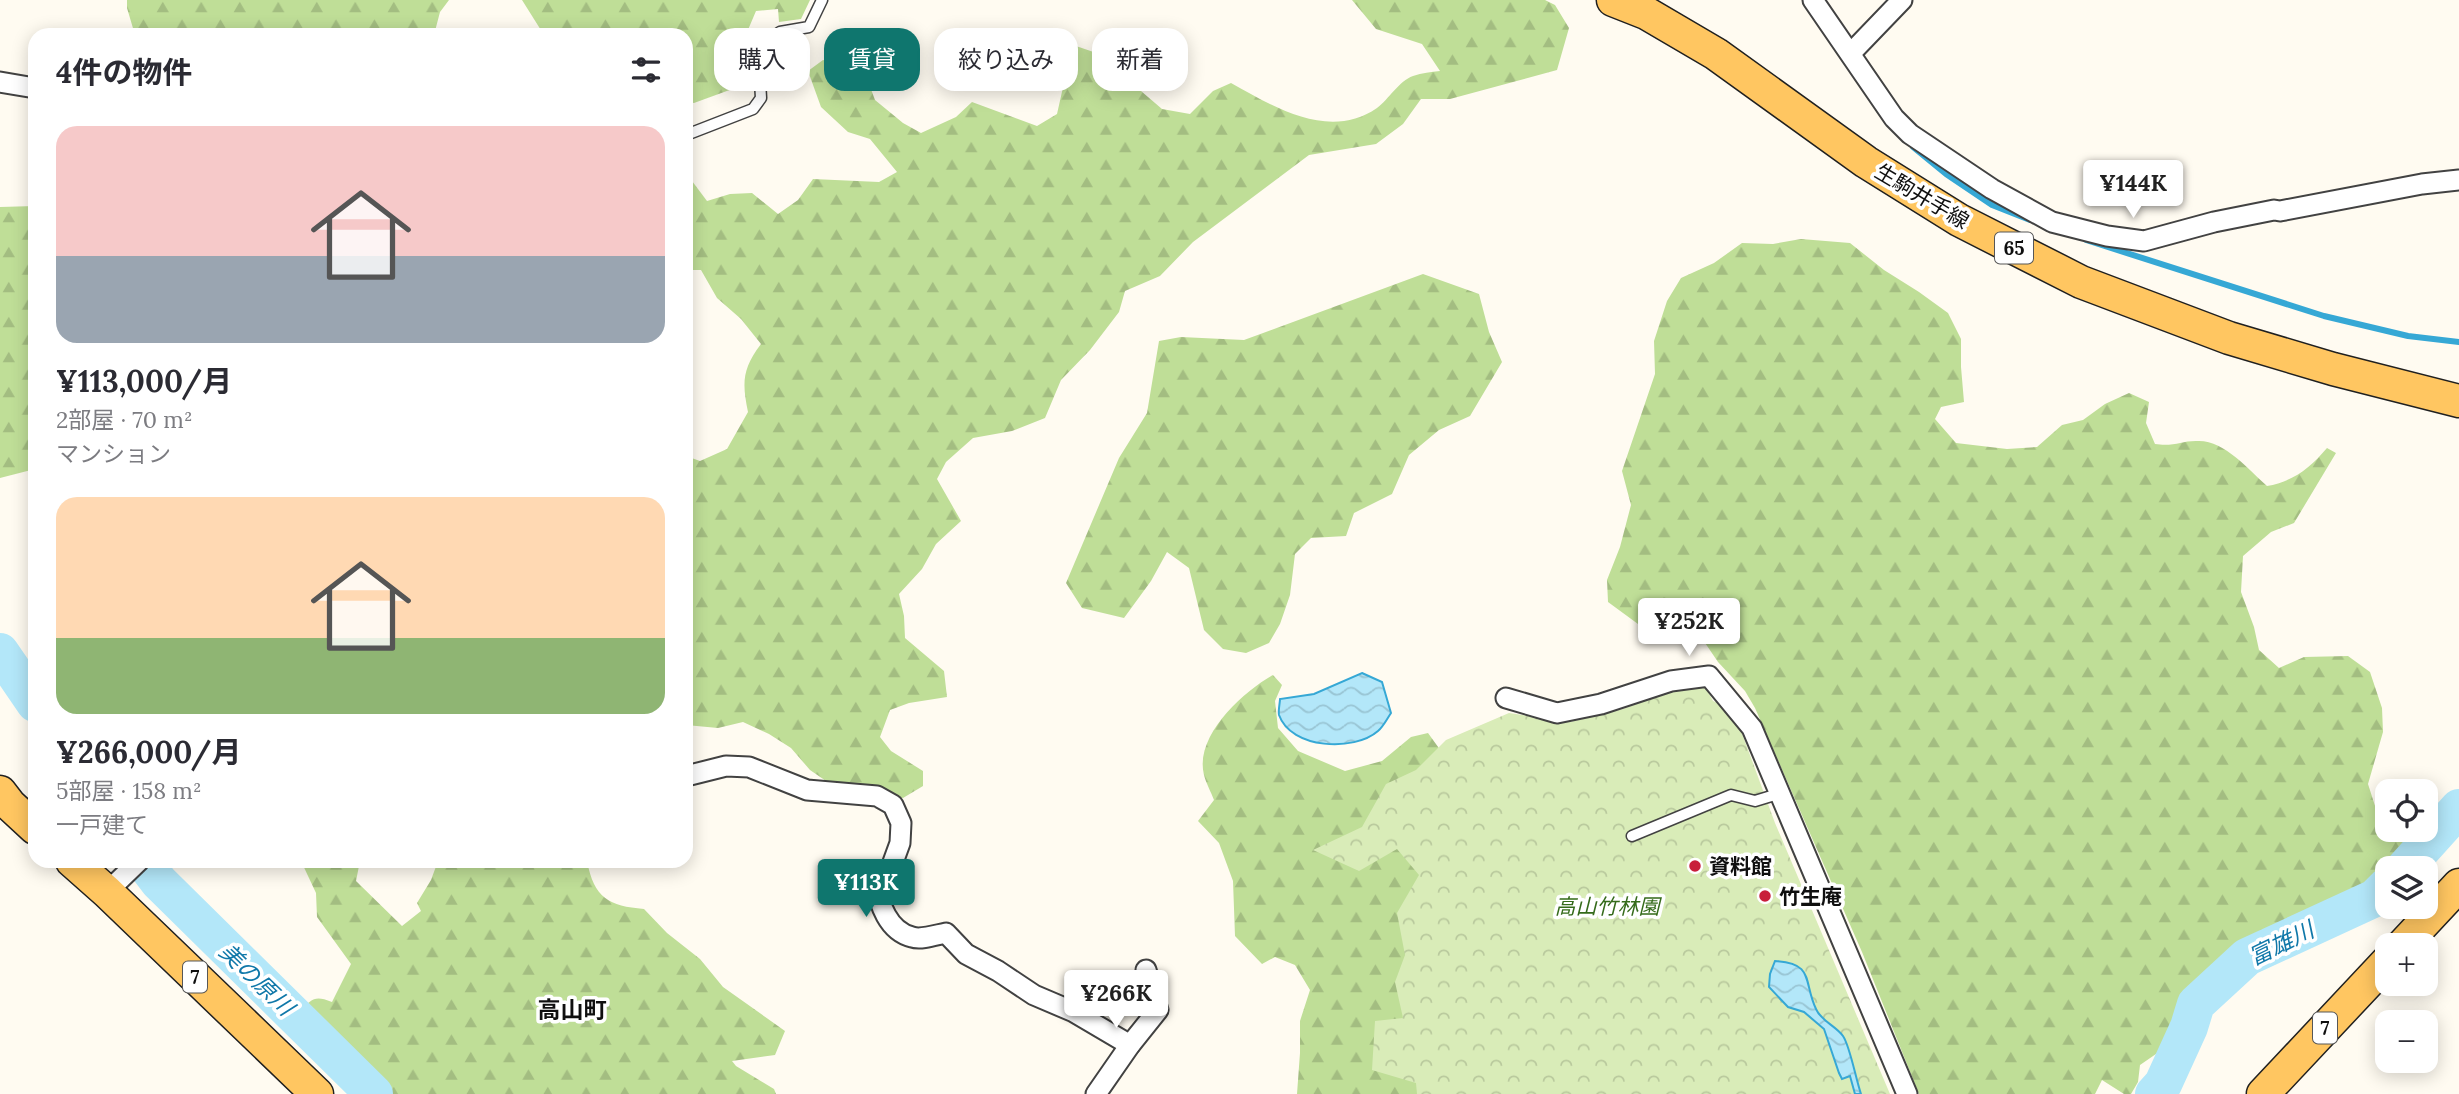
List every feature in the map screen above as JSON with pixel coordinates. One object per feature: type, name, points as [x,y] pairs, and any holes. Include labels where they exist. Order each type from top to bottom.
[{"type":"main road","name":"生駒井手線","points":[[1613,0],[1646,13],[1716,54],[1866,162],[1959,220],[2081,282],[2229,338],[2333,369],[2459,401]]},
{"type":"main road","points":[[0,792],[28,822]]},
{"type":"main road","name":"7","points":[[98,868],[125,875],[317,1094]]},
{"type":"main road","points":[[2414,933],[2459,885]]},
{"type":"main road","name":"7","points":[[2263,1094],[2375,975]]},
{"type":"street","points":[[1813,0],[1894,118],[1910,134],[1992,189],[2052,222],[2144,242],[2214,222],[2274,210],[2280,212],[2422,184],[2459,180]]},
{"type":"street","points":[[1851,53],[1902,0]]},
{"type":"street","points":[[0,82],[28,87]]},
{"type":"street","points":[[1506,698],[1557,713],[1601,704],[1671,681],[1709,676],[1752,728],[1907,1094]]},
{"type":"street","points":[[693,774],[726,766],[750,767],[807,790],[877,796],[893,805],[901,823],[900,843],[892,864],[876,883],[879,902],[895,929],[914,938],[946,933],[967,954],[1034,995],[1074,1012],[1130,1045]]},
{"type":"street","points":[[1096,1094],[1158,1010],[1146,970]]},
{"type":"lane","points":[[693,132],[753,110],[761,98],[758,47],[780,33],[809,27],[822,0]]},
{"type":"lane","points":[[1632,836],[1731,794],[1755,802],[1779,794]]},
{"type":"green space","points":[[127,0],[449,0],[440,12],[436,28],[133,28]]},
{"type":"green space","points":[[522,0],[810,0],[801,19],[779,22],[778,9],[756,11],[749,28],[714,28],[714,91],[727,91],[694,103],[693,28],[540,28]]},
{"type":"green space","points":[[1352,0],[1545,0],[1555,5],[1569,28],[1557,70],[1450,99],[1421,99],[1403,124],[1376,144],[1309,155],[1193,242],[1160,276],[1125,291],[1119,312],[1090,350],[1061,380],[1045,418],[1012,431],[973,438],[946,462],[937,479],[961,521],[936,544],[922,569],[899,594],[905,638],[944,671],[947,697],[909,703],[890,710],[880,737],[891,751],[923,771],[923,786],[903,798],[829,783],[810,770],[791,748],[743,722],[718,728],[693,726],[693,458],[700,461],[727,449],[748,412],[745,376],[750,361],[761,344],[741,319],[717,298],[701,270],[693,270],[693,182],[707,201],[730,194],[752,193],[778,214],[798,200],[813,179],[879,182],[897,172],[870,139],[848,132],[821,107],[810,70],[824,60],[824,91],[872,91],[875,100],[903,123],[921,133],[956,117],[972,102],[1037,126],[1057,114],[1062,91],[1078,91],[1078,47],[1092,51],[1092,91],[1141,91],[1162,109],[1190,114],[1213,91],[1231,83],[1265,102],[1302,117],[1340,121],[1359,117],[1377,108],[1408,78],[1440,71],[1422,44],[1376,29]]},
{"type":"green space","points":[[28,206],[28,471],[0,478],[0,207]]},
{"type":"green space","points":[[1801,239],[1850,243],[1884,270],[1948,313],[1961,339],[1964,402],[1941,407],[1935,419],[1956,443],[2007,449],[2037,447],[2062,425],[2083,420],[2105,404],[2129,393],[2149,402],[2146,423],[2155,444],[2209,442],[2227,451],[2267,486],[2301,473],[2327,448],[2336,453],[2294,523],[2271,532],[2243,556],[2241,592],[2259,650],[2279,668],[2304,657],[2348,656],[2370,672],[2382,708],[2383,732],[2368,784],[2375,806],[2375,842],[2411,842],[2401,856],[2375,856],[2375,878],[2346,892],[2317,913],[2268,935],[2209,971],[2177,1006],[2169,1045],[2140,1065],[2138,1082],[2131,1094],[2124,1094],[2102,1080],[2095,1094],[1919,1094],[1862,952],[1755,708],[1745,691],[1718,662],[1697,631],[1660,600],[1638,624],[1608,602],[1607,580],[1620,547],[1631,505],[1622,471],[1655,374],[1654,341],[1667,301],[1681,278],[1714,263],[1742,243],[1773,244]]},
{"type":"green space","points":[[1423,274],[1479,294],[1489,332],[1502,362],[1470,416],[1439,430],[1409,455],[1392,494],[1354,513],[1346,536],[1311,538],[1295,554],[1290,595],[1280,624],[1269,643],[1246,653],[1223,649],[1204,630],[1189,568],[1167,552],[1151,581],[1124,618],[1082,608],[1066,583],[1119,458],[1147,413],[1159,341],[1181,337],[1244,340]]},
{"type":"green space","points":[[1273,675],[1282,685],[1275,701],[1278,728],[1298,751],[1345,771],[1382,761],[1411,737],[1428,733],[1441,751],[1432,868],[1428,1094],[1297,1094],[1300,1021],[1310,990],[1295,965],[1275,957],[1262,964],[1235,936],[1233,881],[1219,843],[1198,821],[1214,800],[1204,775],[1203,760],[1206,745],[1224,717],[1248,692]]},
{"type":"green space","name":"高山竹林園","points":[[1689,684],[1704,684],[1713,701],[1726,706],[1736,717],[1775,823],[1890,1094],[1417,1094],[1416,1083],[1372,1070],[1375,1021],[1403,1018],[1395,982],[1405,955],[1397,913],[1419,875],[1397,849],[1359,871],[1313,850],[1362,827],[1386,784],[1416,770],[1446,740],[1509,713],[1570,722],[1623,709]]},
{"type":"green space","points":[[304,868],[359,868],[356,881],[402,926],[421,911],[417,903],[435,868],[589,868],[594,884],[605,898],[621,905],[644,909],[667,933],[700,959],[723,987],[785,1031],[775,1055],[732,1061],[774,1089],[776,1094],[380,1094],[299,1011],[314,999],[332,1002],[351,964],[317,917],[316,893]]},
{"type":"water","points":[[1362,673],[1382,682],[1391,713],[1378,731],[1367,738],[1339,744],[1309,741],[1296,735],[1279,715],[1280,699],[1314,694]]},
{"type":"water","points":[[1775,961],[1796,966],[1806,976],[1818,1013],[1840,1032],[1846,1041],[1861,1094],[1855,1094],[1850,1076],[1842,1079],[1824,1029],[1804,1012],[1788,1007],[1769,987]]},
{"type":"waterway","points":[[1913,147],[1946,174],[1992,205],[2030,220]]},
{"type":"waterway","points":[[2086,240],[2324,316],[2408,336],[2459,342]]},
{"type":"waterway","name":"美の原川","points":[[0,652],[28,693]]},
{"type":"waterway","name":"富雄川","points":[[2416,856],[2459,808]]},
{"type":"waterway","name":"美の原川","points":[[148,868],[159,882],[374,1094]]},
{"type":"waterway","name":"富雄川","points":[[2154,1094],[2163,1084],[2189,1027],[2196,1004],[2247,957],[2375,898]]},
{"type":"place","name":"資料館","points":[[1695,866]]},
{"type":"place","name":"竹生庵","points":[[1765,896]]},
{"type":"district","name":"高山町","points":[[572,1009]]}]
